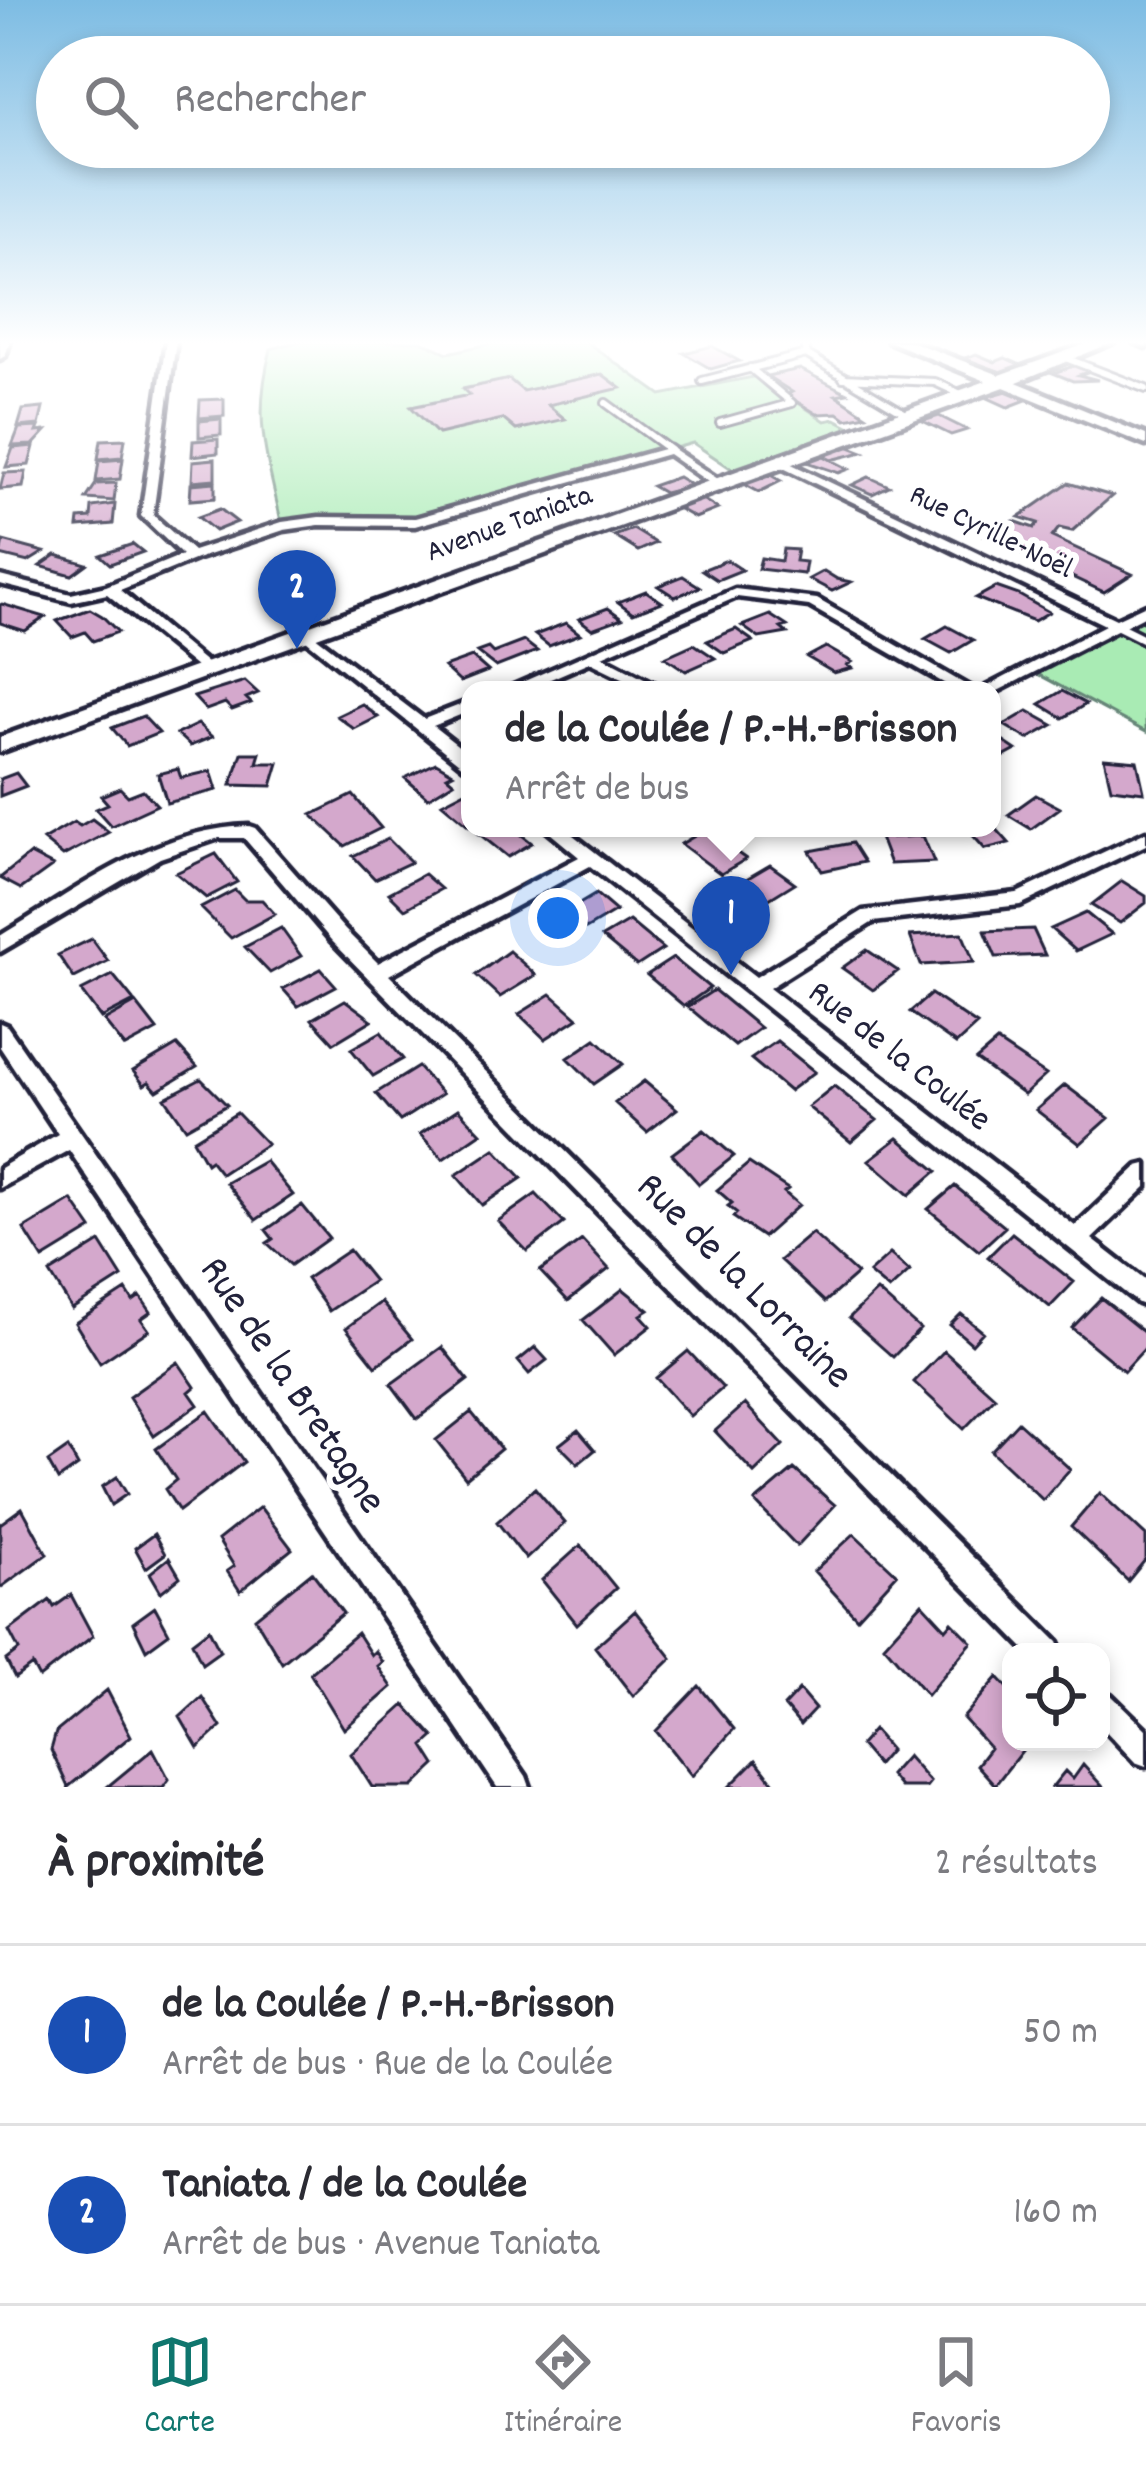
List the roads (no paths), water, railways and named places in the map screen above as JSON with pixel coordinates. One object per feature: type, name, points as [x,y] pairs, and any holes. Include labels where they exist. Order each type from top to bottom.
[{"type":"main road","name":"Avenue Taniata","points":[[0,745],[884,424]]},
{"type":"street","points":[[160,424],[147,516],[191,556]]},
{"type":"street","points":[[1109,424],[1146,440]]},
{"type":"street","points":[[0,580],[71,598],[110,590],[191,556],[282,526],[319,521],[415,522],[670,450],[718,483]]},
{"type":"street","name":"Rue Cyrille-Noël","points":[[777,461],[1114,624]]},
{"type":"street","points":[[110,590],[207,670]]},
{"type":"street","points":[[535,681],[735,593],[812,602],[952,681]]},
{"type":"street","points":[[1001,685],[1146,609]]},
{"type":"street","points":[[306,633],[461,756]]},
{"type":"street","points":[[594,658],[641,681]]},
{"type":"street","points":[[422,725],[461,710]]},
{"type":"street","name":"Rue de la Lorraine","points":[[0,945],[139,863],[232,830],[249,832],[376,974],[1039,1643]]},
{"type":"street","name":"Rue de la Coulée","points":[[564,837],[1146,1295]]},
{"type":"street","points":[[755,987],[869,916],[1020,899],[1146,838]]},
{"type":"street","points":[[376,974],[591,858]]},
{"type":"street","name":"Rue de la Bretagne","points":[[0,1031],[515,1787]]},
{"type":"street","points":[[0,1179],[72,1137]]},
{"type":"street","points":[[1076,1240],[1146,1173]]},
{"type":"street","points":[[1110,1715],[1146,1751]]},
{"type":"lane","points":[[635,424],[670,450]]},
{"type":"lane","points":[[1114,624],[1146,640]]},
{"type":"place","name":"Taniata / de la Coulée","points":[[297,649]]},
{"type":"place","name":"de la Coulée / P.-H.-Brisson","points":[[731,975]]}]
